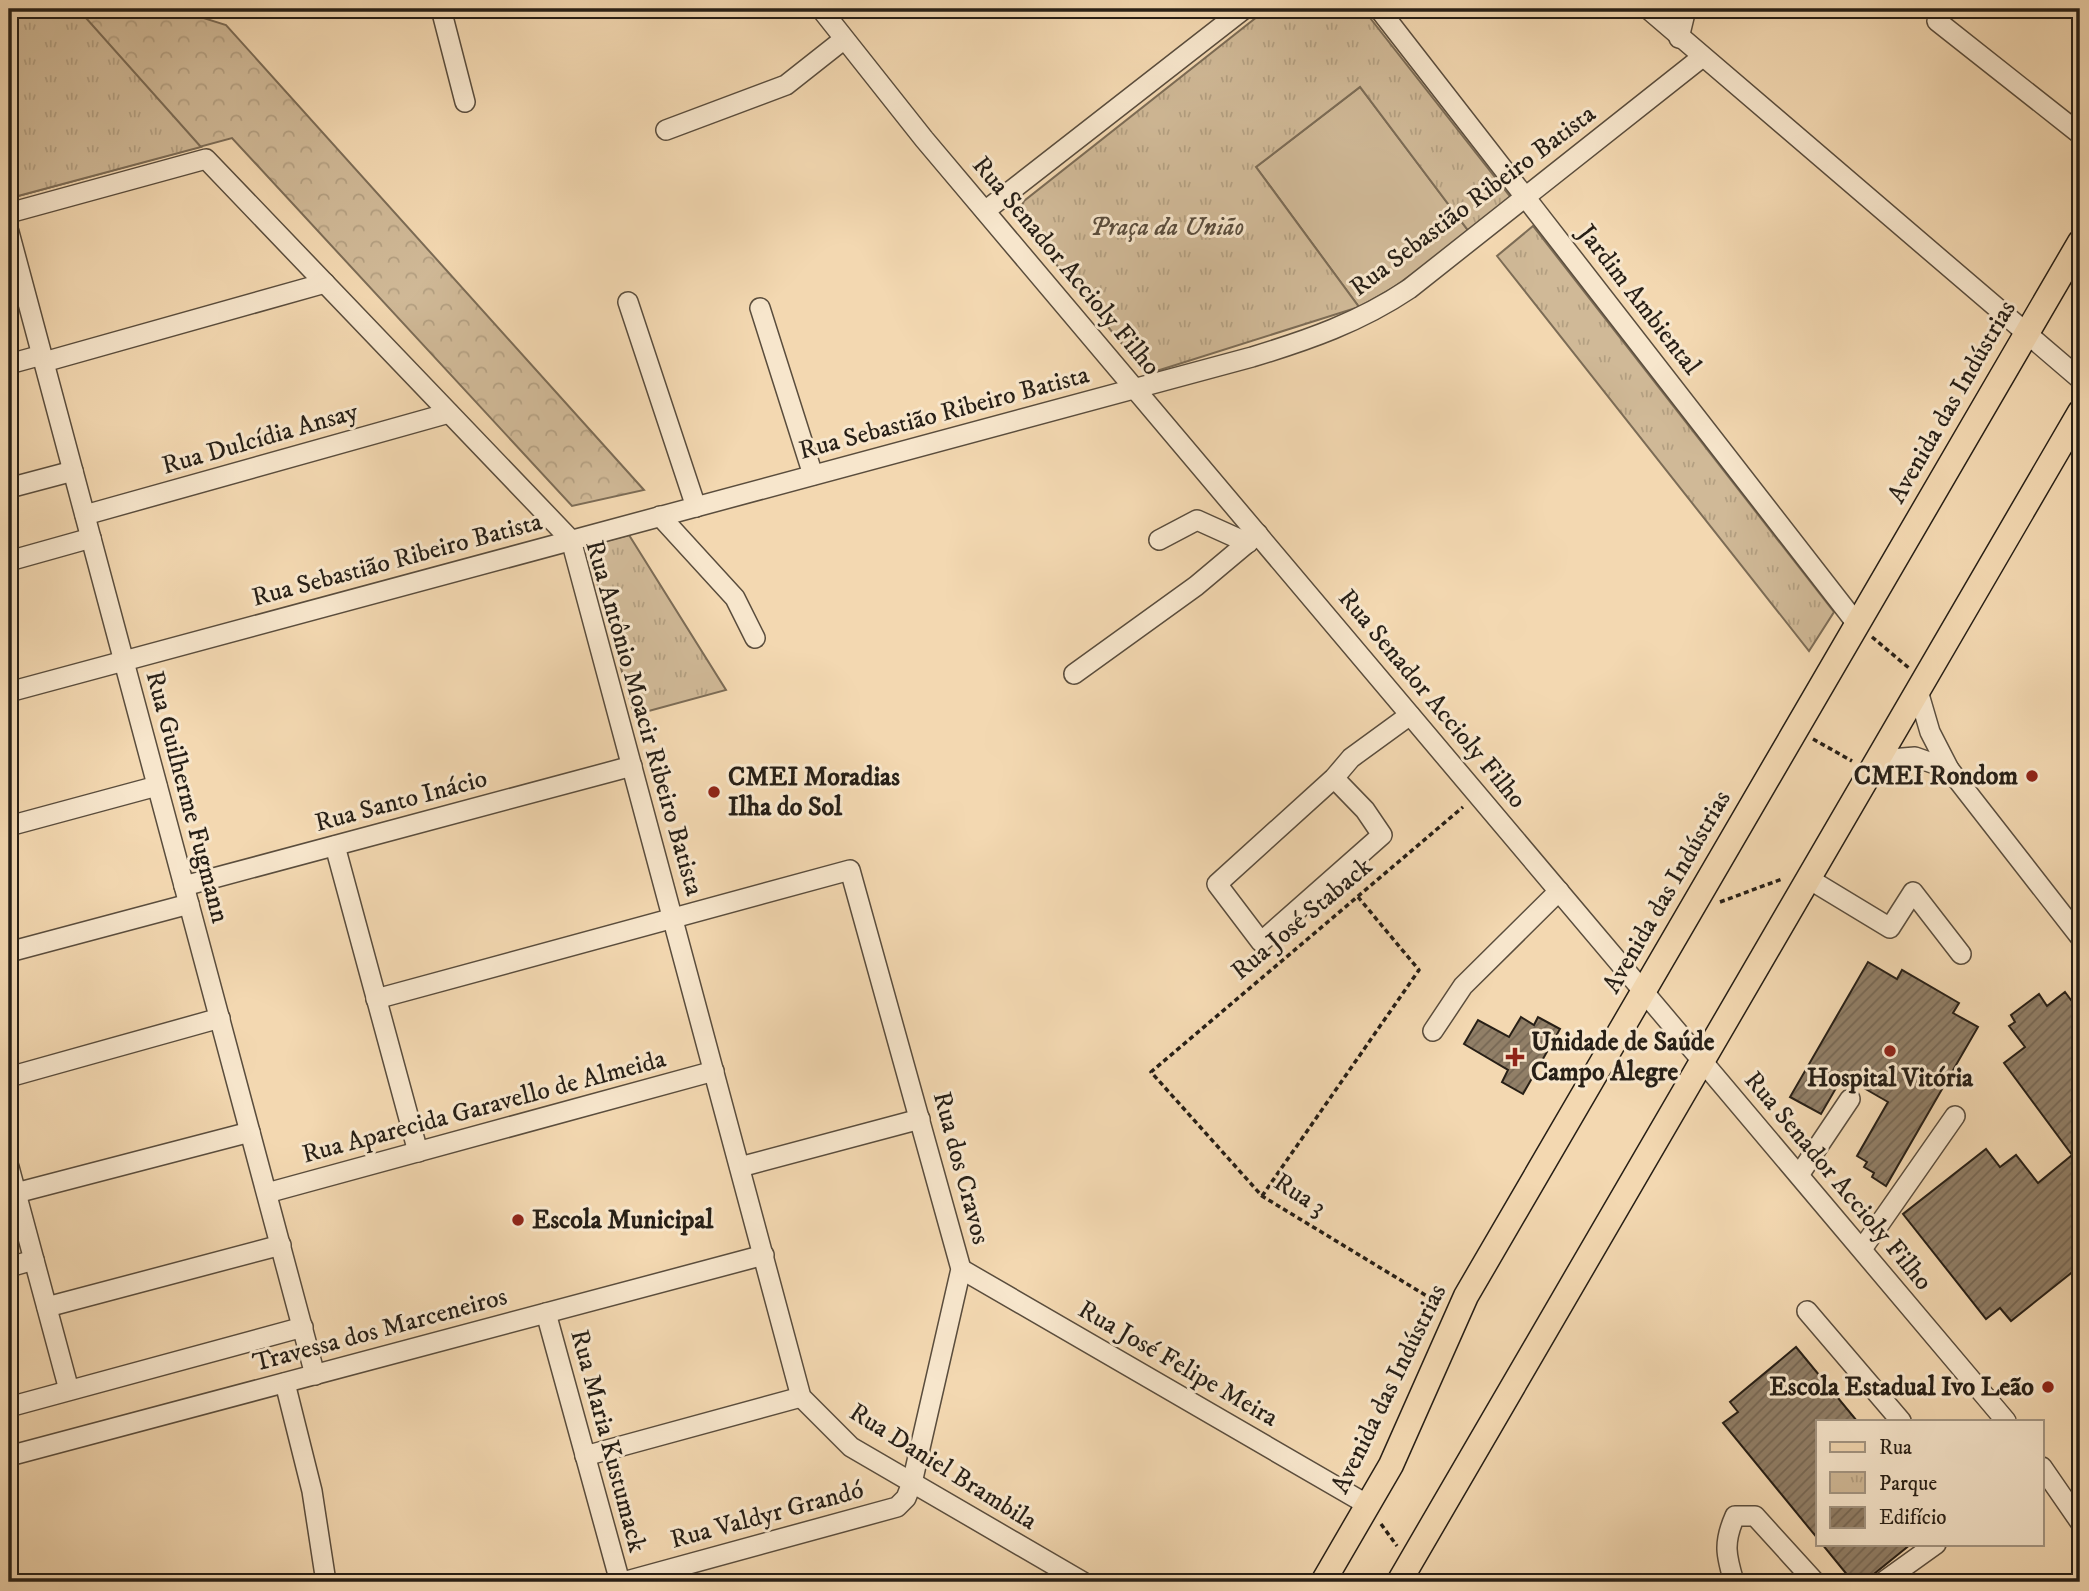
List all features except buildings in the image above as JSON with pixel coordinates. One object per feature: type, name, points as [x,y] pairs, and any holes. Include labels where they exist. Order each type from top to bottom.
[{"type":"main road","name":"Avenida das Indústrias","points":[[1323,1582],[1409,1427],[1457,1314],[2080,242]]},
{"type":"main road","points":[[1404,1574],[2080,412]]},
{"type":"street","points":[[441,9],[465,102]]},
{"type":"street","name":"Rua Senador Accioly Filho","points":[[821,9],[843,40],[1135,388],[1253,539],[1410,715],[2005,1420]]},
{"type":"street","points":[[985,211],[1244,9]]},
{"type":"street","name":"Jardim Ambiental","points":[[1379,9],[1857,624]]},
{"type":"street","points":[[1647,9],[1701,58],[2080,379]]},
{"type":"street","points":[[1679,38],[1686,9]]},
{"type":"street","points":[[1937,21],[2080,134]]},
{"type":"street","points":[[666,130],[786,85],[843,40]]},
{"type":"street","name":"Rua Sebastião Ribeiro Batista","points":[[9,692],[1284,348],[1357,321],[1418,282],[1701,58]]},
{"type":"street","name":"Rua Antônio Moacir Ribeiro Batista","points":[[9,213],[206,159],[571,540],[764,1255]]},
{"type":"street","name":"Rua Guilherme Fugmann","points":[[9,236],[315,1375]]},
{"type":"street","points":[[9,364],[43,359],[325,283]]},
{"type":"street","points":[[628,302],[696,507]]},
{"type":"street","points":[[760,308],[813,475]]},
{"type":"street","name":"Rua Dulcídia Ansay","points":[[85,515],[449,413]]},
{"type":"street","points":[[9,488],[73,471]]},
{"type":"street","points":[[660,516],[735,598],[755,638]]},
{"type":"street","points":[[1159,540],[1197,520],[1253,539]]},
{"type":"street","points":[[9,561],[91,538]]},
{"type":"street","points":[[1074,674],[1196,586],[1253,539]]},
{"type":"street","points":[[1922,685],[1930,732],[1949,769],[2080,937]]},
{"type":"street","points":[[1334,778],[1365,810],[1382,835],[1261,942],[1217,884],[1334,778],[1351,758],[1410,715]]},
{"type":"street","points":[[1875,766],[1915,757],[1949,769]]},
{"type":"street","name":"Rua Santo Inácio","points":[[9,952],[335,846],[632,766]]},
{"type":"street","points":[[9,826],[157,786]]},
{"type":"street","points":[[335,846],[418,1152]]},
{"type":"street","name":"Rua dos Cravos","points":[[673,918],[850,870],[961,1269],[912,1483]]},
{"type":"street","points":[[1812,873],[1890,928],[1913,892],[1961,954]]},
{"type":"street","points":[[1433,1031],[1462,986],[1559,891]]},
{"type":"street","points":[[376,999],[673,918]]},
{"type":"street","points":[[9,1077],[220,1018]]},
{"type":"street","name":"Rua Aparecida Garavello de Almeida","points":[[267,1193],[714,1071]]},
{"type":"street","points":[[1800,1175],[1850,1099]]},
{"type":"street","points":[[1862,1249],[1955,1116]]},
{"type":"street","points":[[740,1167],[920,1119]]},
{"type":"street","points":[[16,1193],[250,1132]]},
{"type":"street","points":[[9,1167],[69,1390]]},
{"type":"street","points":[[47,1307],[281,1245]]},
{"type":"street","points":[[585,1456],[801,1397],[764,1255]]},
{"type":"street","name":"Travessa dos Marceneiros","points":[[9,1456],[764,1255]]},
{"type":"street","points":[[9,1267],[34,1260]]},
{"type":"street","name":"Rua José Felipe Meira","points":[[961,1269],[1368,1505]]},
{"type":"street","points":[[1807,1311],[1900,1420]]},
{"type":"street","name":"Rua Maria Kustumack","points":[[546,1313],[622,1582]]},
{"type":"street","points":[[9,1407],[303,1327]]},
{"type":"street","points":[[285,1382],[312,1490],[326,1582]]},
{"type":"street","name":"Rua Daniel Brambila","points":[[801,1397],[851,1447],[1083,1582]]},
{"type":"street","points":[[2044,1471],[2080,1522]]},
{"type":"street","name":"Rua Valdyr Grandó","points":[[622,1582],[897,1507],[906,1498],[912,1483]]},
{"type":"street","points":[[1734,1582],[1725,1550],[1730,1527],[1735,1516],[1755,1516],[1815,1582]]},
{"type":"street","points":[[1883,1582],[1933,1546]]},
{"type":"path","points":[[1857,624],[1922,685]]},
{"type":"path","points":[[1796,730],[1875,766]]},
{"type":"path","name":"Rua José Staback","points":[[1151,1072],[1477,794]]},
{"type":"path","points":[[1689,914],[1812,873]]},
{"type":"path","points":[[1262,1196],[1419,970],[1358,897]]},
{"type":"path","name":"Rua 3","points":[[1151,1072],[1262,1196],[1457,1314]]},
{"type":"path","points":[[1368,1505],[1404,1574]]},
{"type":"green space","points":[[9,9],[175,9],[226,25],[644,490],[572,506],[232,138],[18,196],[9,164]]},
{"type":"green space","points":[[9,9],[78,9],[201,147],[18,196],[9,164]]},
{"type":"green space","name":"Praça da União","points":[[1267,9],[1363,9],[1512,199],[1470,233],[1360,87],[1256,167],[1359,307],[1147,374],[1017,217],[1024,201]]},
{"type":"green space","points":[[1360,87],[1470,233],[1394,287],[1359,307],[1256,167]]},
{"type":"green space","points":[[1533,226],[1834,612],[1809,651],[1497,256]]},
{"type":"green space","points":[[629,535],[726,690],[634,715],[587,546]]},
{"type":"place","name":"CMEI Rondom","points":[[2032,776]]},
{"type":"place","name":"CMEI Moradias Ilha do Sol","points":[[714,792]]},
{"type":"place","name":"Hospital Vitória","points":[[1890,1051]]},
{"type":"place","name":"Unidade de Saúde Campo Alegre","points":[[1515,1057]]},
{"type":"place","name":"Escola Municipal","points":[[518,1220]]},
{"type":"place","name":"Escola Estadual Ivo Leão","points":[[2048,1387]]}]
